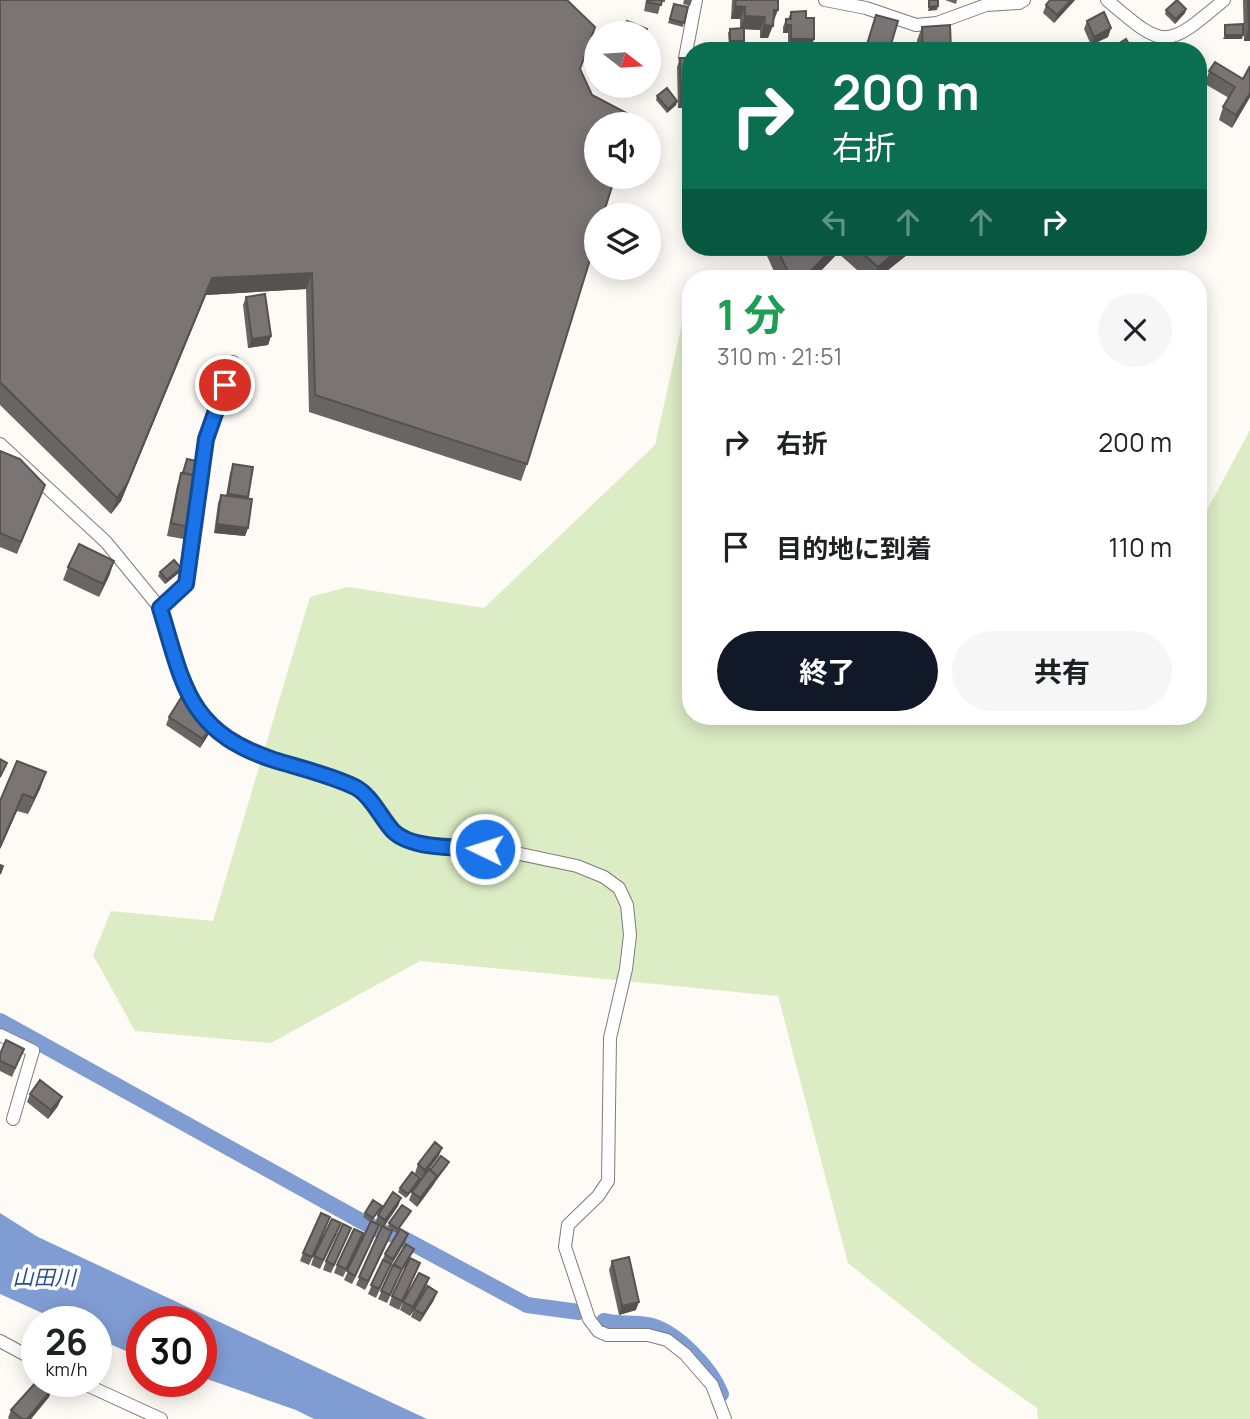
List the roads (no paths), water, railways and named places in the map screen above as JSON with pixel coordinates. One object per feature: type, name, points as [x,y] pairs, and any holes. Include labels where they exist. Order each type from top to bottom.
[{"type":"street","points":[[688,42],[696,0]]},
{"type":"street","points":[[825,0],[866,8],[916,25],[937,23],[985,5],[1019,3],[1024,0]]},
{"type":"street","points":[[1107,0],[1143,32],[1162,39],[1179,35],[1224,0]]},
{"type":"street","points":[[160,608],[186,584],[206,439],[233,362]]},
{"type":"street","points":[[0,444],[106,542],[160,608],[184,687],[200,713],[217,732],[237,745],[266,757],[358,788],[394,833],[407,841],[425,845],[501,850],[577,866],[604,877],[619,888],[627,905],[630,935],[626,969],[610,1038],[608,1181],[598,1196],[568,1224],[565,1247],[589,1319],[598,1331],[607,1335],[648,1335],[667,1340],[685,1354],[712,1385],[725,1419]]},
{"type":"street","points":[[0,1035],[33,1051],[13,1119]]},
{"type":"street","points":[[0,1341],[21,1352]]},
{"type":"street","points":[[112,1397],[161,1419]]},
{"type":"water","name":"山田川","points":[[0,1213],[38,1237],[185,1306],[126,1306],[126,1351],[112,1345],[112,1306],[27,1306],[0,1294]]},
{"type":"water","name":"山田川","points":[[217,1321],[427,1419],[314,1419],[217,1383]]},
{"type":"waterway","points":[[0,1021],[361,1221],[385,1233],[397,1235],[527,1305],[579,1312]]},
{"type":"waterway","points":[[604,1321],[647,1325],[669,1334],[701,1362],[721,1394]]}]
